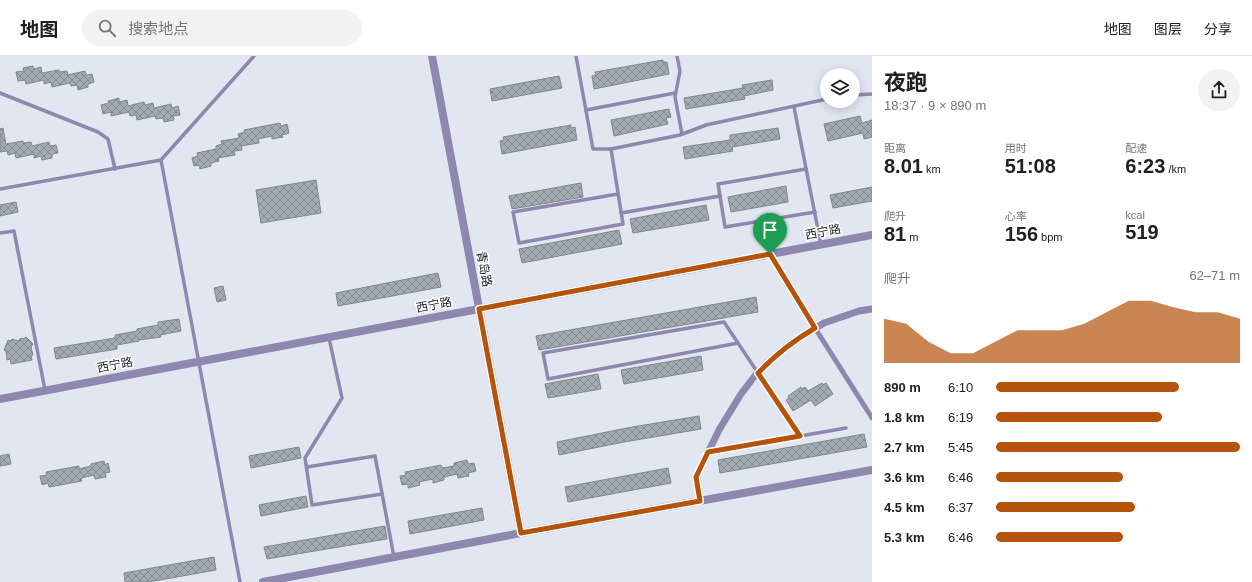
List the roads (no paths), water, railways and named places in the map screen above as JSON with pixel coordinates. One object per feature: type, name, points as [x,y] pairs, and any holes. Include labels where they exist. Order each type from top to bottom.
[{"type":"street","name":"青岛路","points":[[432,56],[521,533]]},
{"type":"street","name":"西宁路","points":[[0,399],[872,235]]},
{"type":"street","points":[[770,254],[872,418]]},
{"type":"street","points":[[700,501],[696,477],[719,430],[741,394],[758,373],[767,363],[791,343],[815,328],[824,323],[859,311],[872,309]]},
{"type":"street","points":[[263,582],[521,533],[872,470]]},
{"type":"lane","points":[[0,189],[161,160],[254,56]]},
{"type":"lane","points":[[576,56],[593,149],[611,150],[682,134],[706,125],[820,101]]},
{"type":"lane","points":[[677,56],[680,71],[675,97],[682,134]]},
{"type":"lane","points":[[0,93],[98,132],[108,139],[115,169]]},
{"type":"lane","points":[[586,110],[676,93]]},
{"type":"lane","points":[[860,95],[872,94]]},
{"type":"lane","points":[[794,107],[821,245]]},
{"type":"lane","points":[[611,150],[623,224],[519,243],[513,212],[618,194]]},
{"type":"lane","points":[[161,160],[240,582]]},
{"type":"lane","points":[[806,169],[718,184],[725,227],[814,212]]},
{"type":"lane","points":[[621,213],[720,196]]},
{"type":"lane","points":[[0,233],[14,232],[45,390]]},
{"type":"lane","points":[[738,343],[548,379],[543,353],[724,322],[738,343],[800,436]]},
{"type":"lane","points":[[328,337],[342,398],[305,458],[312,505],[382,494]]},
{"type":"lane","points":[[708,452],[846,428]]},
{"type":"lane","points":[[307,467],[376,456],[394,557]]}]
